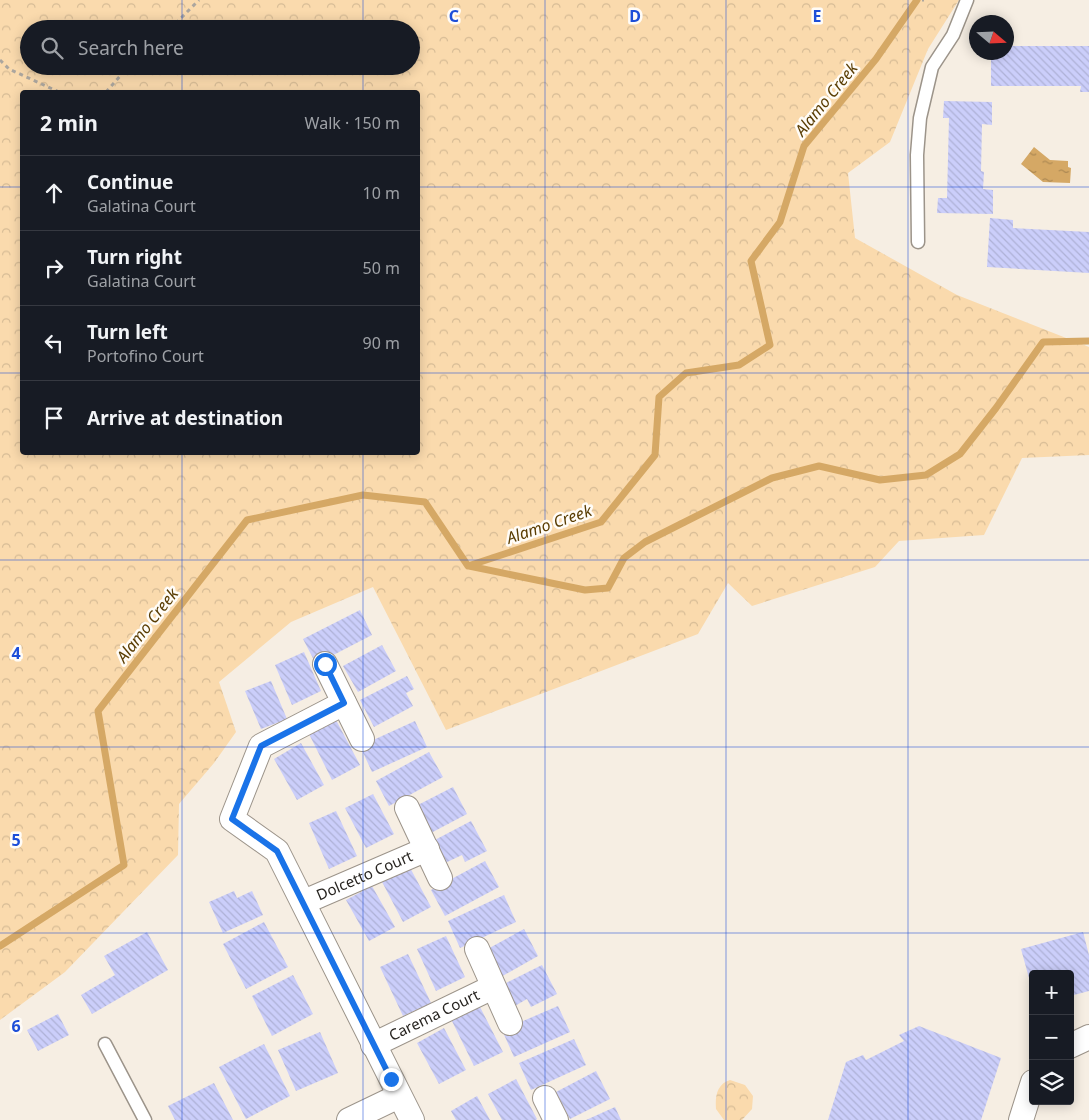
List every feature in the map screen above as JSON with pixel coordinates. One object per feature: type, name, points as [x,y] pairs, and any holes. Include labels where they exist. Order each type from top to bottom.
[{"type":"street","points":[[325,664],[362,738]]},
{"type":"street","points":[[344,703],[261,746],[232,819],[277,851],[412,1120]]},
{"type":"street","name":"Dolcetto Court","points":[[407,808],[440,878]]},
{"type":"street","name":"Dolcetto Court","points":[[304,902],[427,849]]},
{"type":"street","name":"Carema Court","points":[[477,949],[510,1022]]},
{"type":"street","name":"Carema Court","points":[[373,1045],[493,987]]},
{"type":"street","points":[[1074,1044],[1089,1037]]},
{"type":"street","points":[[1021,1120],[1029,1095]]},
{"type":"street","points":[[349,1120],[399,1096]]},
{"type":"street","points":[[545,1098],[556,1120]]},
{"type":"lane","points":[[918,242],[916,155],[920,118],[932,67],[953,35],[967,0]]},
{"type":"lane","points":[[106,1044],[145,1120]]},
{"type":"path","points":[[179,20],[199,0]]},
{"type":"path","points":[[0,60],[9,69],[20,74]]},
{"type":"path","points":[[22,75],[55,90]]},
{"type":"path","points":[[108,90],[121,75]]},
{"type":"green space","points":[[0,0],[959,0],[928,49],[890,142],[848,173],[855,238],[957,295],[1089,347],[1089,455],[1022,458],[984,535],[899,541],[875,567],[752,606],[728,583],[698,634],[446,730],[373,587],[291,622],[219,682],[236,732],[214,763],[179,804],[178,855],[65,972],[0,1020]]},
{"type":"green space","points":[[730,1080],[745,1085],[753,1096],[752,1109],[742,1120],[724,1120],[716,1109],[718,1091],[722,1084]]},
{"type":"water","points":[[1034,147],[1050,160],[1068,161],[1068,167],[1071,168],[1070,183],[1043,182],[1021,164]]},
{"type":"building","points":[[1014,46],[1089,46],[1089,92],[1080,92],[1081,86],[991,86],[991,60],[1014,60]]},
{"type":"building","points":[[944,101],[992,102],[992,125],[982,124],[981,171],[984,172],[983,189],[993,190],[993,214],[937,213],[938,198],[947,198],[949,118],[943,118]]},
{"type":"building","points":[[990,218],[1013,220],[1013,228],[1089,232],[1089,273],[987,267]]},
{"type":"building","points":[[360,610],[372,635],[316,664],[303,639]]},
{"type":"building","points":[[382,645],[396,671],[358,692],[343,666]]},
{"type":"building","points":[[304,652],[321,691],[292,705],[275,665]]},
{"type":"building","points":[[407,676],[414,689],[406,693],[413,706],[374,727],[360,700]]},
{"type":"building","points":[[271,681],[287,719],[261,729],[245,691]]},
{"type":"building","points":[[336,720],[360,765],[332,780],[309,734]]},
{"type":"building","points":[[415,721],[427,747],[372,772],[360,746]]},
{"type":"building","points":[[301,743],[324,785],[297,800],[274,759]]},
{"type":"building","points":[[429,752],[443,777],[389,806],[376,781]]},
{"type":"building","points":[[453,787],[467,814],[429,834],[414,807]]},
{"type":"building","points":[[373,794],[394,834],[366,848],[345,808]]},
{"type":"building","points":[[336,811],[357,856],[329,869],[309,823]]},
{"type":"building","points":[[471,821],[487,851],[465,862],[462,855],[443,864],[431,842]]},
{"type":"building","points":[[485,861],[499,887],[445,916],[431,890]]},
{"type":"building","points":[[407,862],[431,907],[403,922],[380,878]]},
{"type":"building","points":[[372,886],[395,927],[369,941],[346,900]]},
{"type":"building","points":[[234,891],[237,898],[252,891],[263,915],[223,933],[209,902]]},
{"type":"building","points":[[504,895],[516,922],[460,948],[448,921]]},
{"type":"building","points":[[264,922],[288,967],[246,989],[223,944]]},
{"type":"building","points":[[524,929],[538,956],[499,978],[484,951]]},
{"type":"building","points":[[147,932],[168,970],[92,1014],[81,995],[115,975],[104,956]]},
{"type":"building","points":[[1083,932],[1089,955],[1089,991],[1074,995],[1074,970],[1029,970],[1029,978],[1021,949]]},
{"type":"building","points":[[446,936],[465,977],[436,991],[417,949]]},
{"type":"building","points":[[408,954],[431,1003],[403,1016],[380,967]]},
{"type":"building","points":[[542,965],[557,994],[531,1007],[527,999],[513,1007],[502,985]]},
{"type":"building","points":[[293,975],[313,1014],[272,1036],[252,996]]},
{"type":"building","points":[[479,1005],[503,1052],[474,1066],[451,1019]]},
{"type":"building","points":[[558,1006],[570,1032],[514,1057],[502,1030]]},
{"type":"building","points":[[58,1014],[69,1035],[38,1051],[27,1030]]},
{"type":"building","points":[[919,1026],[1001,1058],[981,1120],[828,1120],[846,1062],[863,1055],[866,1060],[904,1041],[899,1035]]},
{"type":"building","points":[[444,1028],[466,1070],[439,1084],[417,1043]]},
{"type":"building","points":[[320,1032],[338,1073],[296,1091],[278,1050]]},
{"type":"building","points":[[574,1039],[586,1065],[531,1090],[519,1063]]},
{"type":"building","points":[[264,1044],[290,1096],[246,1119],[219,1067]]},
{"type":"building","points":[[596,1071],[610,1099],[570,1119],[556,1092]]},
{"type":"building","points":[[516,1079],[536,1120],[502,1120],[488,1094]]},
{"type":"building","points":[[214,1083],[233,1120],[175,1120],[168,1106]]},
{"type":"building","points":[[477,1096],[490,1120],[456,1120],[451,1111]]},
{"type":"building","points":[[615,1107],[621,1120],[586,1120]]},
{"type":"waterway","name":"Alamo Creek","points":[[0,946],[124,865],[98,711],[247,520],[363,495],[425,502],[468,566],[601,522],[655,455],[659,397],[686,373],[739,365],[770,345],[751,261],[780,222],[804,146],[876,59],[917,0]]},
{"type":"waterway","name":"Alamo Creek","points":[[469,566],[585,590],[608,588],[624,558],[645,542],[772,478],[819,466],[880,480],[926,475],[960,454],[996,408],[1043,342],[1089,341]]},
{"type":"route","points":[[325,664],[344,703],[261,746],[232,819],[277,851],[391,1079]]}]
